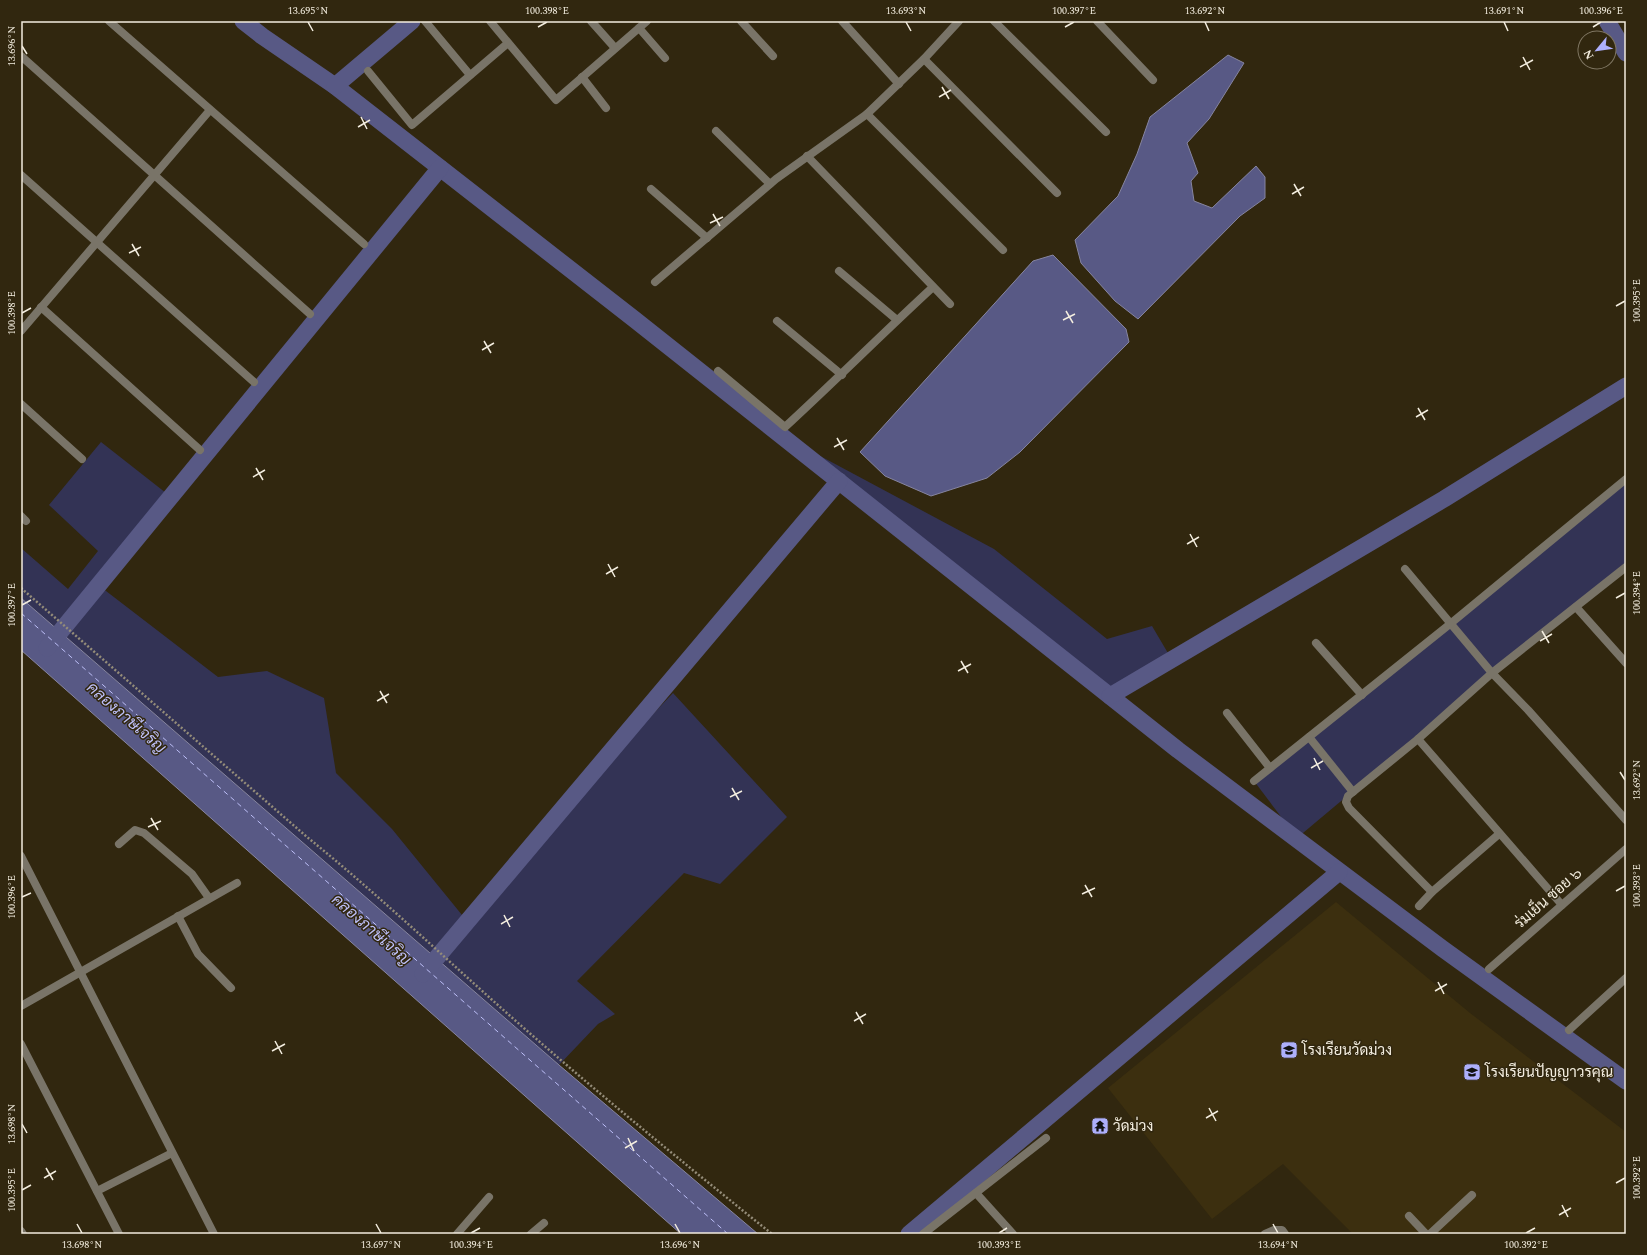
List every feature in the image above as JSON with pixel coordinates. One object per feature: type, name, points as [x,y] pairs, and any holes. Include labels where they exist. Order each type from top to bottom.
[{"type":"street","points":[[109,21],[364,244]]},
{"type":"street","points":[[425,21],[470,76]]},
{"type":"street","points":[[490,21],[556,100],[647,21]]},
{"type":"street","points":[[591,21],[615,48]]},
{"type":"street","points":[[741,21],[773,56]]},
{"type":"street","points":[[842,21],[899,84]]},
{"type":"street","points":[[994,21],[1106,132]]},
{"type":"street","points":[[1097,21],[1153,80]]},
{"type":"street","points":[[655,282],[770,184],[867,114],[924,59],[955,22]]},
{"type":"street","points":[[639,28],[665,58]]},
{"type":"street","points":[[368,71],[412,125],[508,43]]},
{"type":"street","points":[[21,56],[310,314]]},
{"type":"street","points":[[924,59],[1058,193]]},
{"type":"street","points":[[582,77],[606,108]]},
{"type":"street","points":[[21,331],[210,110]]},
{"type":"street","points":[[867,114],[1004,250]]},
{"type":"street","points":[[716,131],[770,184]]},
{"type":"street","points":[[807,156],[950,304]]},
{"type":"street","points":[[21,175],[254,382]]},
{"type":"street","points":[[651,188],[707,238]]},
{"type":"street","points":[[839,271],[897,320]]},
{"type":"street","points":[[718,371],[785,427],[842,375],[897,320],[933,287]]},
{"type":"street","points":[[41,307],[200,450]]},
{"type":"street","points":[[777,321],[842,375]]},
{"type":"street","points":[[21,404],[82,459]]},
{"type":"street","points":[[1254,781],[1450,624],[1626,479]]},
{"type":"street","points":[[1432,892],[1349,808],[1346,802],[1348,796],[1418,739],[1492,673],[1626,567]]},
{"type":"street","points":[[1405,569],[1492,673],[1528,710],[1626,820]]},
{"type":"street","points":[[1576,607],[1626,663]]},
{"type":"street","points":[[1316,643],[1362,695]]},
{"type":"street","points":[[1227,713],[1270,768]]},
{"type":"street","points":[[1309,737],[1353,792]]},
{"type":"street","points":[[1418,739],[1562,905]]},
{"type":"street","points":[[119,844],[135,830],[144,833],[192,874],[209,898]]},
{"type":"street","points":[[1419,906],[1432,892],[1499,834]]},
{"type":"street","name":"ร่มเย็น ซอย ๖","points":[[1489,969],[1626,849]]},
{"type":"street","points":[[21,856],[214,1234]]},
{"type":"street","points":[[21,1006],[236,882]]},
{"type":"street","points":[[178,916],[198,954],[231,988]]},
{"type":"street","points":[[1569,1030],[1626,979]]},
{"type":"street","points":[[21,1044],[119,1234]]},
{"type":"street","points":[[923,1234],[1046,1138]]},
{"type":"street","points":[[97,1191],[172,1152]]},
{"type":"street","points":[[976,1193],[1012,1234]]},
{"type":"street","points":[[1430,1234],[1472,1195]]},
{"type":"street","points":[[457,1234],[489,1197]]},
{"type":"street","points":[[1409,1216],[1426,1234]]},
{"type":"street","points":[[531,1234],[544,1223]]},
{"type":"street","points":[[1265,1234],[1274,1230],[1282,1230],[1285,1234]]},
{"type":"path","points":[[21,588],[307,837],[349,871],[533,1036],[702,1178],[772,1234]]},
{"type":"shaded area","points":[[101,442],[166,493],[93,581],[218,677],[267,671],[324,698],[336,773],[392,829],[462,915],[673,693],[787,817],[720,884],[684,873],[577,981],[615,1014],[598,1024],[559,1065],[21,598],[21,548],[68,589],[98,551],[49,505]]},
{"type":"shaded area","points":[[809,450],[994,549],[1107,639],[1152,626],[1175,665],[1111,702],[838,491]]},
{"type":"shaded area","points":[[1626,478],[1626,562],[1297,838],[1254,781]]},
{"type":"shaded area","points":[[1336,902],[1470,1013],[1626,1132],[1626,1234],[1353,1234],[1283,1164],[1212,1219],[1108,1088]]},
{"type":"water","points":[[1228,55],[1244,63],[1209,119],[1187,143],[1198,173],[1191,181],[1194,201],[1212,208],[1256,166],[1265,177],[1265,198],[1240,216],[1138,319],[1115,301],[1081,263],[1075,240],[1118,196],[1137,154],[1150,117]]},
{"type":"water","points":[[1053,255],[1126,329],[1129,342],[1020,452],[987,478],[931,496],[885,476],[860,452],[1033,261]]},
{"type":"water","name":"คลองภาษีเจริญ","points":[[21,598],[559,1065],[758,1234],[681,1234],[21,650]]},
{"type":"waterway","points":[[243,21],[262,36],[335,86],[634,319],[1178,750],[1443,949],[1626,1081]]},
{"type":"waterway","points":[[335,86],[412,21]]},
{"type":"waterway","points":[[1607,21],[1626,53]]},
{"type":"waterway","points":[[47,648],[440,168]]},
{"type":"waterway","points":[[1110,696],[1444,499],[1626,386]]},
{"type":"waterway","points":[[423,974],[839,481]]},
{"type":"waterway","points":[[909,1234],[1339,872]]},
{"type":"ferry route","points":[[21,613],[728,1234]]},
{"type":"place","name":"โรงเรียนวัดม่วง","points":[[1289,1050]]},
{"type":"place","name":"โรงเรียนปัญญาวรคุณ","points":[[1472,1072]]},
{"type":"place","name":"วัดม่วง","points":[[1100,1126]]}]
